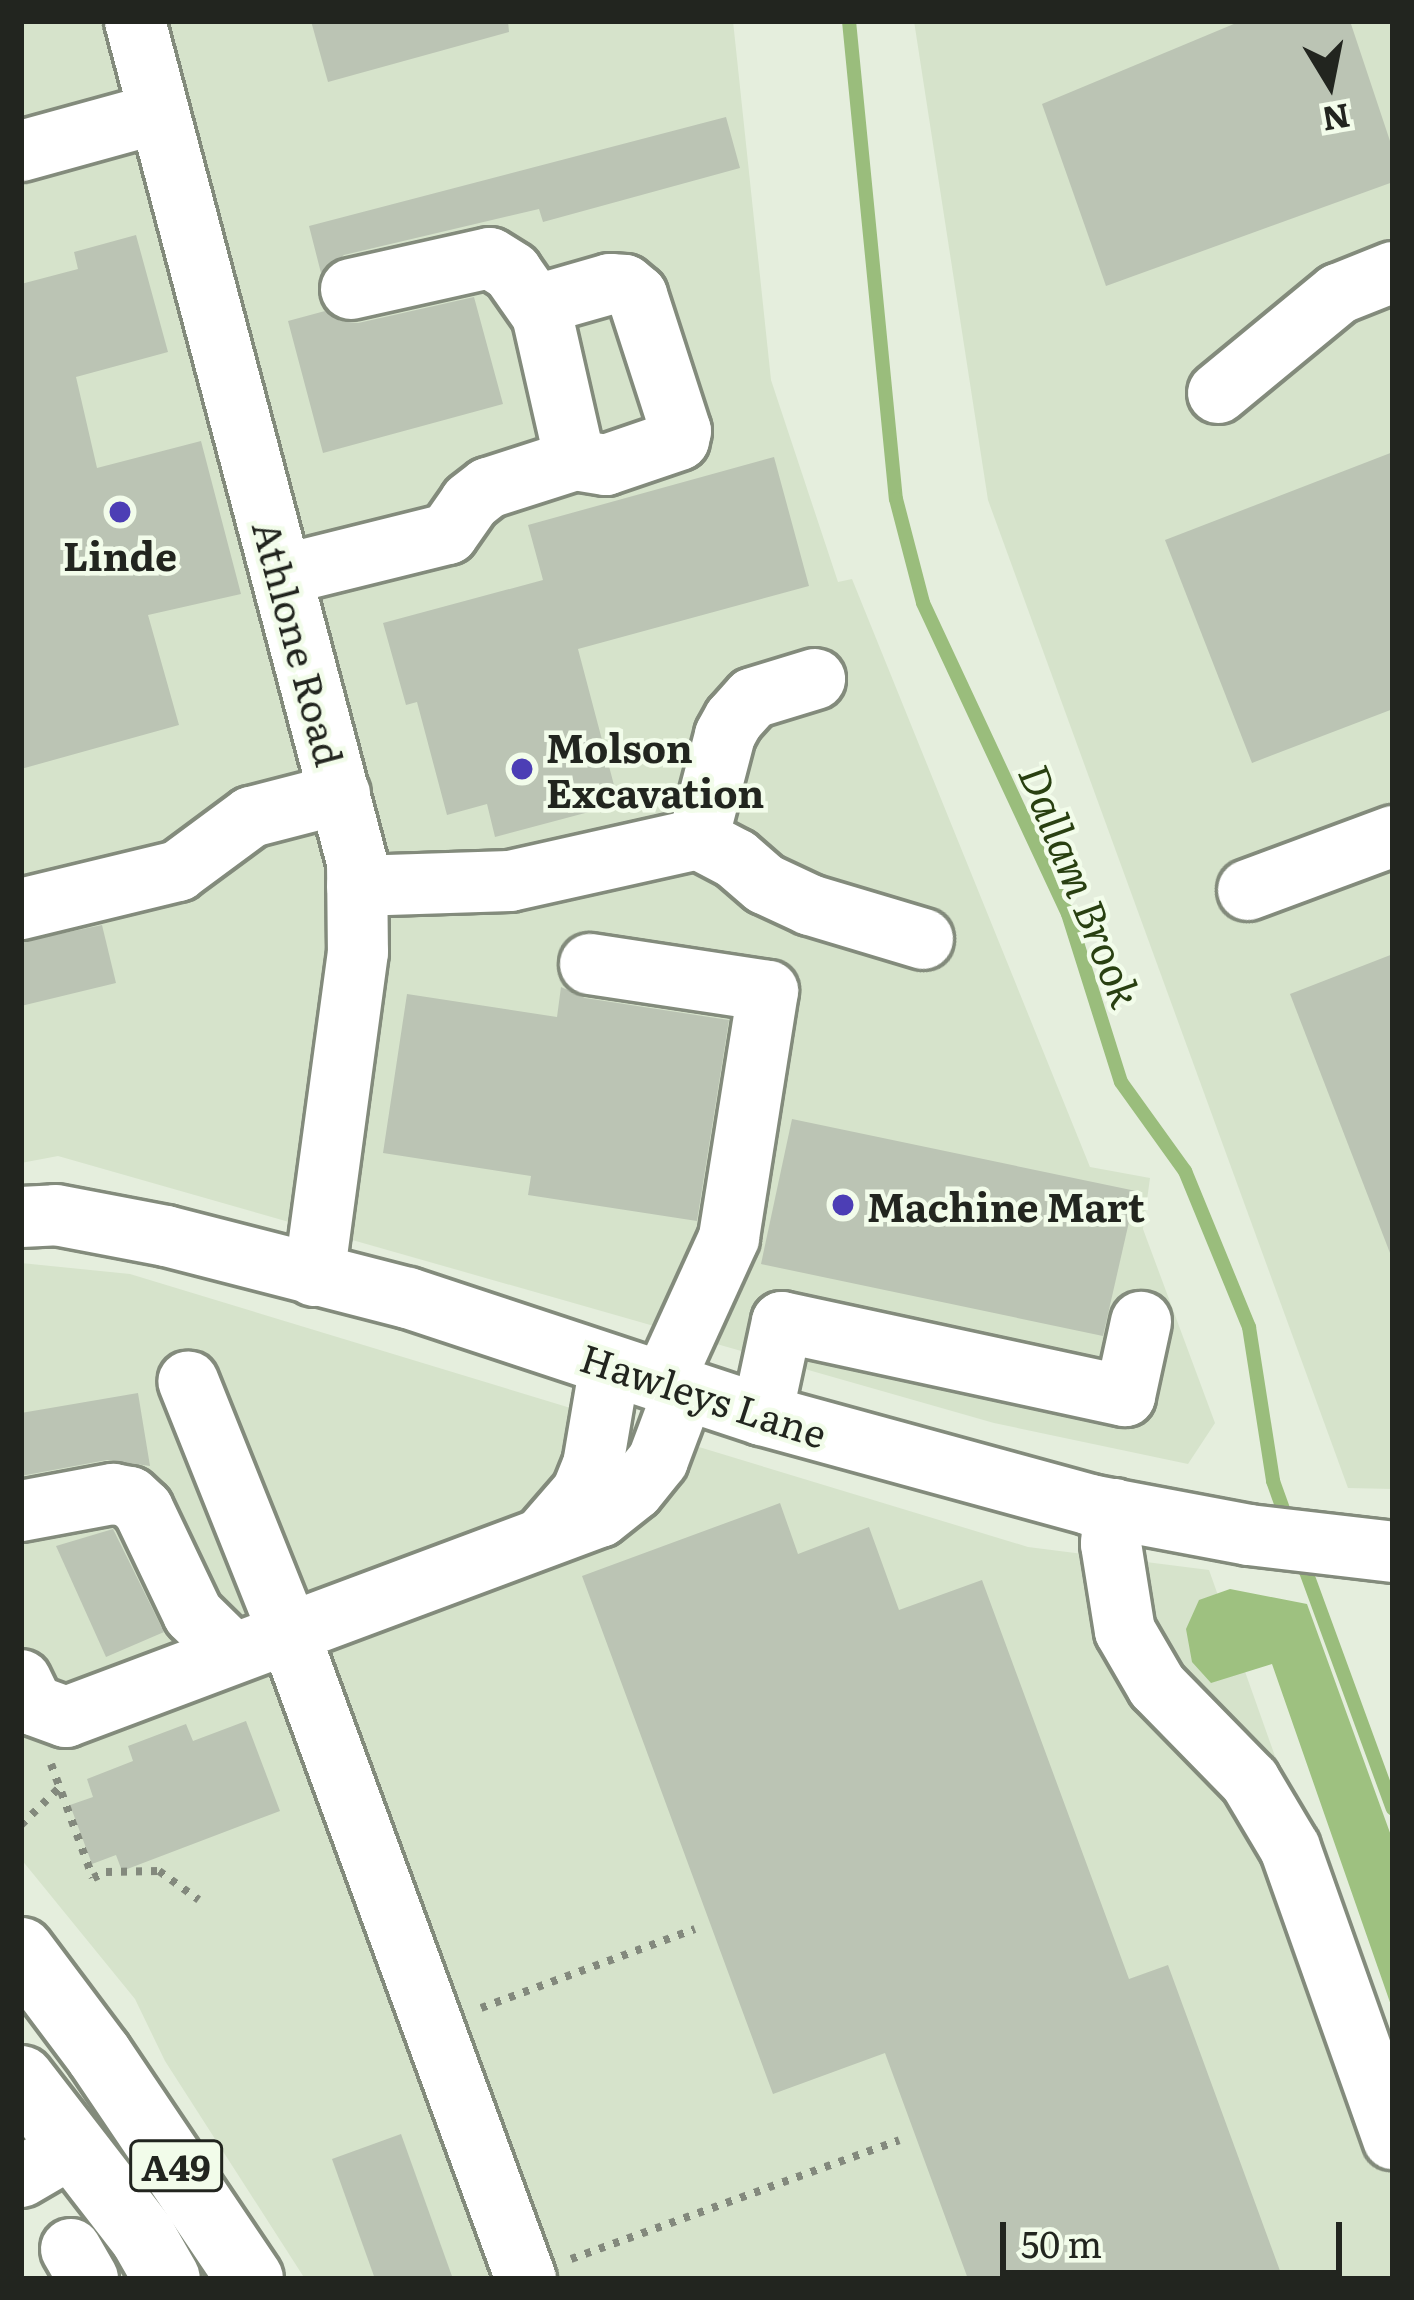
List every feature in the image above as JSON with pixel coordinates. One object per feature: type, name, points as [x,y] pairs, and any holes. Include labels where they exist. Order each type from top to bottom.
[{"type":"highway","name":"A49","points":[[21,1952],[125,2092],[250,2279]]},
{"type":"highway","name":"A49","points":[[21,2079],[48,2162],[143,2237],[167,2279]]},
{"type":"street","name":"Athlone Road","points":[[135,21],[357,862],[358,952],[314,1276]]},
{"type":"street","points":[[21,152],[159,113]]},
{"type":"street","points":[[351,289],[490,258],[512,272],[542,315],[575,460]]},
{"type":"street","points":[[1218,393],[1338,294],[1393,272]]},
{"type":"street","points":[[282,575],[448,534],[470,502],[488,488],[575,460],[606,464],[674,445],[681,430],[637,295],[625,285],[610,284],[547,302],[542,315]]},
{"type":"street","points":[[698,839],[725,734],[734,719],[754,698],[815,680]]},
{"type":"street","points":[[21,909],[178,871],[251,817],[340,794]]},
{"type":"street","points":[[1248,890],[1393,836]]},
{"type":"street","points":[[357,886],[510,881],[698,839],[736,859],[765,884],[810,905],[923,939]]},
{"type":"street","points":[[539,1541],[582,1492],[593,1465],[652,1380],[729,1238],[768,991],[590,964]]},
{"type":"street","name":"Hawleys Lane","points":[[21,1217],[56,1215],[166,1236],[407,1298],[652,1380],[938,1467],[1249,1535],[1368,1549]]},
{"type":"street","points":[[762,1415],[782,1322],[1125,1396],[1141,1322]]},
{"type":"street","points":[[21,1680],[33,1705],[66,1717],[600,1517],[634,1490],[658,1460],[652,1380]]},
{"type":"street","points":[[188,1381],[289,1633],[525,2278]]},
{"type":"street","points":[[21,1511],[113,1494],[130,1497],[142,1509],[193,1614],[233,1653]]},
{"type":"street","points":[[1114,1509],[1111,1544],[1125,1631],[1157,1686],[1250,1781],[1290,1848],[1393,2139]]},
{"type":"path","points":[[21,1825],[60,1787]]},
{"type":"path","points":[[525,2278],[899,2140]]},
{"type":"shaded area","points":[[21,21],[733,21],[771,380],[838,582],[852,579],[1090,1167],[1150,1178],[1143,1229],[1215,1423],[1188,1464],[994,1423],[58,1156],[21,1163]]},
{"type":"shaded area","points":[[914,21],[1393,21],[1393,1489],[1348,1488],[988,500]]},
{"type":"shaded area","points":[[21,1263],[130,1274],[1028,1547],[1209,1570],[1393,2089],[1393,2279],[305,2279],[165,2061],[135,1999],[21,1859]]},
{"type":"green space","points":[[1230,1589],[1307,1604],[1393,1841],[1393,2011],[1272,1664],[1211,1683],[1192,1662],[1186,1629],[1199,1600]]},
{"type":"building","points":[[311,21],[508,21],[509,32],[328,82]]},
{"type":"building","points":[[1241,21],[1350,21],[1393,150],[1393,182],[1106,286],[1042,104]]},
{"type":"building","points":[[726,117],[740,168],[543,222],[539,209],[344,255],[321,273],[309,226]]},
{"type":"building","points":[[136,235],[168,352],[76,377],[97,468],[201,441],[241,594],[148,615],[179,725],[21,769],[21,284],[78,269],[74,252]]},
{"type":"building","points":[[474,297],[503,404],[323,453],[288,321],[325,311],[340,321],[358,323]]},
{"type":"building","points":[[1393,452],[1393,709],[1252,763],[1165,540]]},
{"type":"building","points":[[774,457],[809,586],[578,649],[619,804],[495,837],[487,804],[447,815],[417,702],[406,705],[383,623],[543,580],[528,525]]},
{"type":"building","points":[[102,925],[116,983],[21,1006],[21,942]]},
{"type":"building","points":[[1393,954],[1393,1253],[1390,1253],[1290,994]]},
{"type":"building","points":[[561,987],[585,998],[729,1020],[697,1221],[528,1195],[531,1176],[383,1153],[407,994],[557,1017]]},
{"type":"building","points":[[792,1119],[1136,1191],[1103,1336],[761,1264]]},
{"type":"building","points":[[138,1393],[150,1466],[107,1460],[21,1476],[21,1413]]},
{"type":"building","points":[[780,1503],[798,1554],[869,1527],[899,1610],[982,1580],[1129,1979],[1168,1965],[1283,2279],[968,2279],[885,2053],[773,2094],[582,1576]]},
{"type":"building","points":[[113,1529],[164,1632],[106,1657],[56,1546]]},
{"type":"building","points":[[246,1721],[280,1811],[122,1871],[116,1855],[92,1864],[70,1805],[93,1797],[87,1779],[133,1761],[128,1746],[186,1724],[193,1741]]},
{"type":"building","points":[[401,2134],[453,2279],[375,2279],[332,2159]]},
{"type":"waterway","name":"Dallam Brook","points":[[849,21],[896,499],[923,603],[1068,914],[1121,1082],[1185,1171],[1249,1327],[1273,1481],[1288,1523]]},
{"type":"waterway","name":"Dallam Brook","points":[[1300,1555],[1393,1809]]},
{"type":"place","name":"Linde","points":[[120,512]]},
{"type":"place","name":"Molson Excavation","points":[[522,769]]},
{"type":"place","name":"Machine Mart","points":[[843,1205]]}]
